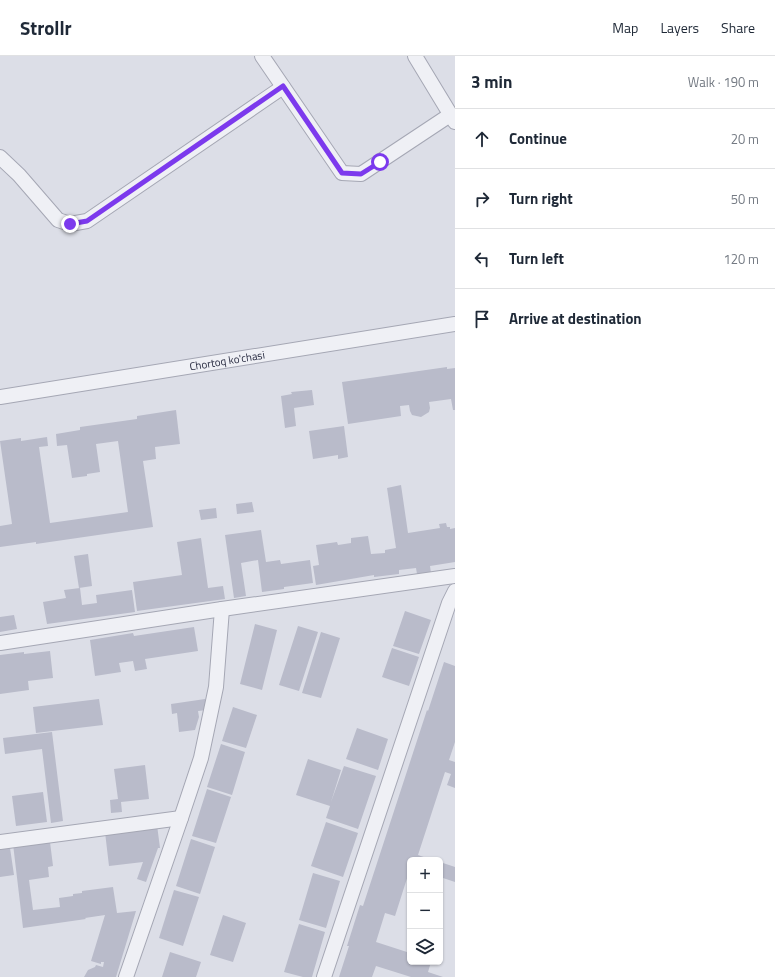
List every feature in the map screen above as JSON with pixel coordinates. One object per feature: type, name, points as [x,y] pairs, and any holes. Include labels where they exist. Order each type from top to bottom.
[{"type":"street","points":[[262,56],[342,173],[361,174],[453,119],[414,56]]},
{"type":"street","points":[[0,157],[19,175],[58,220],[70,224],[87,221],[283,86]]},
{"type":"street","name":"Chortoq ko'chasi","points":[[0,397],[455,324]]},
{"type":"street","points":[[0,643],[222,609],[455,576]]},
{"type":"street","points":[[324,977],[449,602],[455,591]]},
{"type":"street","points":[[126,977],[201,758],[216,686],[222,609]]},
{"type":"street","points":[[0,842],[181,818]]},
{"type":"building","points":[[447,367],[447,369],[455,368],[455,410],[453,410],[451,399],[429,402],[429,412],[421,417],[412,415],[409,405],[400,406],[401,416],[348,424],[342,382]]},
{"type":"building","points":[[312,390],[314,405],[294,408],[296,426],[285,428],[281,396],[292,394],[291,392]]},
{"type":"building","points":[[176,410],[180,444],[155,447],[156,459],[143,461],[153,527],[36,544],[36,542],[0,547],[0,526],[12,524],[0,441],[21,438],[21,441],[47,437],[48,446],[39,447],[50,523],[128,512],[118,441],[96,444],[100,472],[72,478],[67,445],[57,446],[56,434],[80,430],[80,427],[137,419],[137,416]]},
{"type":"building","points":[[344,426],[348,457],[338,459],[338,455],[313,459],[309,431]]},
{"type":"building","points":[[401,485],[408,533],[440,528],[439,524],[446,523],[447,527],[450,527],[450,529],[455,528],[455,562],[430,566],[431,573],[417,574],[416,568],[399,570],[399,574],[374,577],[374,575],[316,585],[313,566],[319,565],[316,545],[337,542],[338,545],[351,543],[351,538],[368,536],[371,554],[385,553],[385,550],[396,548],[387,488]]},
{"type":"building","points":[[252,502],[254,512],[237,514],[236,504]]},
{"type":"building","points":[[216,508],[217,518],[201,520],[199,510]]},
{"type":"building","points":[[261,530],[266,562],[280,560],[281,564],[310,560],[313,583],[262,592],[258,560],[241,563],[246,596],[234,598],[225,535]]},
{"type":"building","points":[[201,538],[208,588],[223,586],[225,599],[137,611],[133,582],[182,575],[177,542]]},
{"type":"building","points":[[88,554],[92,586],[79,588],[74,556]]},
{"type":"building","points":[[80,588],[82,605],[97,603],[96,595],[132,590],[135,612],[47,624],[43,602],[66,598],[64,590]]},
{"type":"building","points":[[405,611],[431,620],[419,654],[393,646]]},
{"type":"building","points":[[14,615],[17,629],[0,632],[0,617]]},
{"type":"building","points":[[255,624],[277,630],[262,690],[240,684]]},
{"type":"building","points":[[298,626],[318,632],[299,691],[279,685]]},
{"type":"building","points":[[194,627],[198,651],[145,659],[147,669],[135,671],[133,661],[119,663],[121,672],[95,676],[90,640],[133,633],[134,636]]},
{"type":"building","points":[[321,632],[340,638],[321,698],[302,693]]},
{"type":"building","points":[[392,648],[419,657],[409,686],[382,677]]},
{"type":"building","points":[[50,651],[53,678],[28,681],[29,690],[0,694],[0,655]]},
{"type":"building","points":[[444,662],[455,666],[455,742],[449,760],[455,762],[455,788],[447,785],[451,774],[445,772],[418,855],[424,857],[407,857],[407,878],[395,916],[385,913],[376,942],[407,952],[407,965],[430,965],[428,972],[443,977],[411,977],[376,966],[372,977],[339,977],[360,905],[363,906],[427,710],[428,711]]},
{"type":"building","points":[[99,699],[103,725],[36,733],[33,707]]},
{"type":"building","points":[[205,699],[207,710],[198,711],[199,717],[195,730],[179,732],[177,713],[172,714],[171,704]]},
{"type":"building","points":[[233,707],[257,715],[246,748],[222,741]]},
{"type":"building","points":[[357,728],[388,739],[378,770],[346,759]]},
{"type":"building","points":[[52,732],[63,821],[51,823],[42,749],[5,754],[3,738]]},
{"type":"building","points":[[221,744],[245,752],[232,795],[207,787]]},
{"type":"building","points":[[308,759],[341,770],[331,802],[344,766],[376,776],[358,829],[326,818],[330,806],[296,795]]},
{"type":"building","points":[[145,765],[149,799],[121,802],[122,812],[111,813],[110,800],[118,799],[114,769]]},
{"type":"building","points":[[207,789],[231,797],[216,843],[192,836]]},
{"type":"building","points":[[43,792],[47,822],[16,826],[12,796]]},
{"type":"building","points":[[326,822],[358,833],[343,877],[311,866]]},
{"type":"building","points":[[157,825],[160,848],[158,848],[146,882],[137,879],[143,862],[109,866],[105,832]]},
{"type":"building","points":[[44,839],[45,843],[50,842],[53,866],[48,867],[49,877],[29,880],[33,910],[60,907],[59,898],[73,896],[73,894],[82,893],[82,891],[113,887],[117,913],[136,911],[116,977],[84,977],[88,970],[96,965],[103,967],[104,962],[101,962],[101,964],[91,961],[105,915],[23,928],[13,844]]},
{"type":"building","points":[[191,839],[215,847],[200,894],[176,886]]},
{"type":"building","points":[[10,848],[14,875],[0,877],[0,849]]},
{"type":"building","points":[[443,863],[455,867],[455,882],[443,878]]},
{"type":"building","points":[[313,873],[340,881],[326,928],[299,920]]},
{"type":"building","points":[[174,890],[199,897],[183,946],[159,938]]},
{"type":"building","points":[[223,915],[246,923],[233,962],[210,955]]},
{"type":"building","points":[[299,924],[325,932],[312,977],[303,977],[284,972]]},
{"type":"building","points":[[170,952],[201,962],[196,977],[162,977]]},
{"type":"route","points":[[70,224],[87,221],[283,86],[342,173],[361,174],[380,162]]}]
